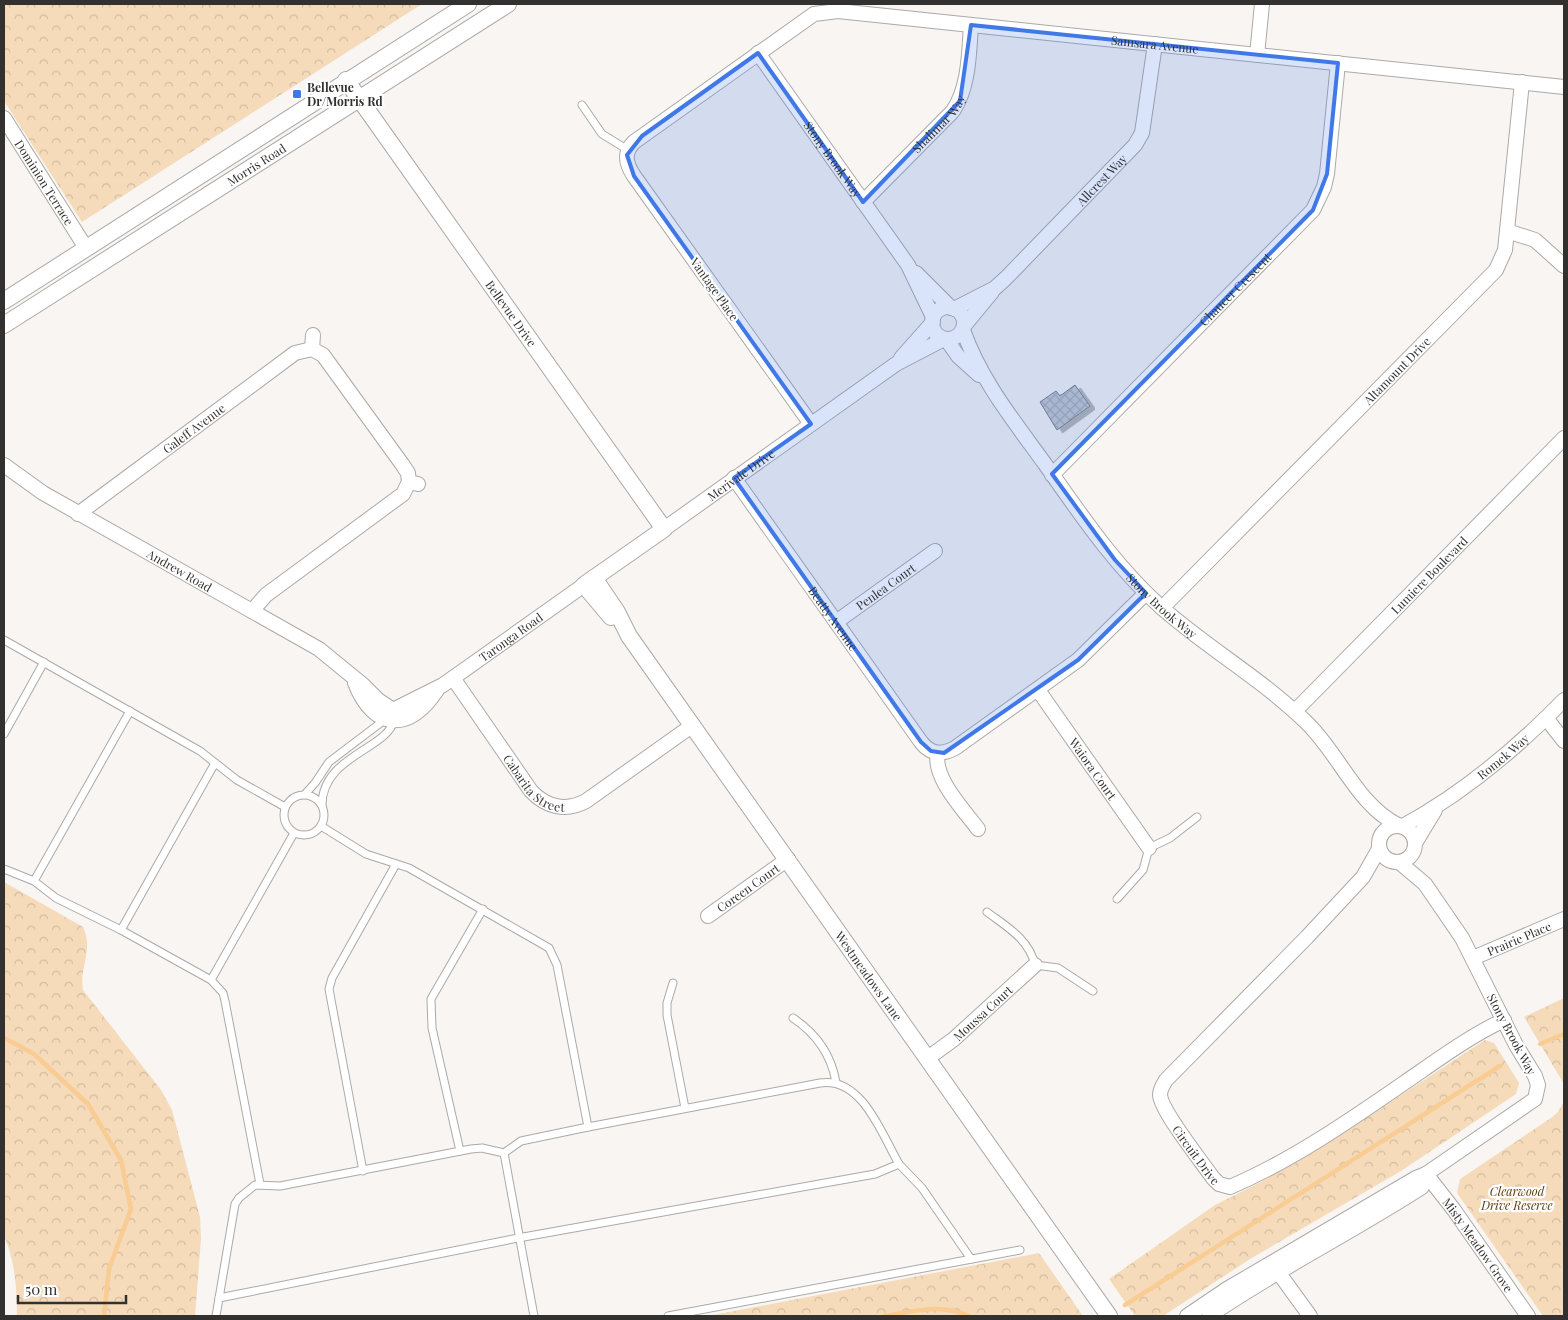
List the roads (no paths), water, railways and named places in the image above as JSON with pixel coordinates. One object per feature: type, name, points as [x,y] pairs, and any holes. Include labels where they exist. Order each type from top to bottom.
[{"type":"street","name":"Morris Road","points":[[4,301],[346,80],[468,4]]},
{"type":"street","name":"Morris Road","points":[[4,325],[508,4]]},
{"type":"street","points":[[1257,55],[1262,4]]},
{"type":"street","name":"Samsara Avenue","points":[[758,53],[806,19],[829,11],[1564,87]]},
{"type":"street","name":"Shalimar Way","points":[[863,202],[953,111],[960,101],[964,89],[972,25]]},
{"type":"street","name":"Allcrest Way","points":[[964,328],[995,288],[1135,145],[1142,133],[1155,44]]},
{"type":"street","points":[[628,150],[642,136],[758,53]]},
{"type":"street","name":"Stony Brook Way","points":[[758,53],[908,266],[933,320]]},
{"type":"street","name":"Chaucer Crescent","points":[[1052,475],[1313,210],[1324,188],[1327,174],[1338,63]]},
{"type":"street","name":"Bellevue Drive","points":[[346,80],[664,529]]},
{"type":"street","name":"Altamount Drive","points":[[1162,608],[1496,270],[1503,258],[1507,231],[1522,82]]},
{"type":"street","name":"Dominion Terrace","points":[[4,118],[86,248]]},
{"type":"street","name":"Vantage Place","points":[[628,150],[626,160],[630,169],[811,424]]},
{"type":"street","points":[[1507,231],[1522,234],[1535,240],[1564,266]]},
{"type":"street","points":[[86,248],[97,265]]},
{"type":"street","name":"Stony Brook Way","points":[[908,266],[953,308]]},
{"type":"street","name":"Allcrest Way","points":[[953,308],[995,288]]},
{"type":"street","points":[[953,308],[962,316],[964,328],[956,337],[945,339],[935,332],[933,320],[941,309],[953,308]]},
{"type":"street","name":"Merivale Drive","points":[[896,364],[933,320]]},
{"type":"street","name":"Stony Brook Way","points":[[964,328],[985,380]]},
{"type":"street","name":"Stony Brook Way","points":[[945,339],[958,356],[985,380],[1114,560],[1162,608],[1295,711],[1327,745],[1369,803],[1385,818],[1400,826]]},
{"type":"street","name":"Merivale Drive","points":[[589,582],[896,364],[945,339]]},
{"type":"street","name":"Galeff Avenue","points":[[78,514],[312,342],[414,483],[403,494],[266,595],[252,611]]},
{"type":"street","name":"Lumiere Boulevard","points":[[1295,711],[1564,438]]},
{"type":"street","name":"Andrew Road","points":[[4,466],[78,514],[318,650],[383,704],[391,717]]},
{"type":"street","name":"Beatty Avenue","points":[[734,478],[922,742],[931,751],[938,754]]},
{"type":"street","name":"Penlea Court","points":[[836,622],[935,551]]},
{"type":"street","name":"Westmeadows Lane","points":[[589,582],[617,612],[630,636],[1109,1316]]},
{"type":"street","name":"Taronga Road","points":[[391,717],[437,689],[589,582]]},
{"type":"street","points":[[978,829],[941,776],[936,763],[938,754],[955,748],[1084,656],[1146,593]]},
{"type":"street","name":"Cabarita Street","points":[[453,678],[531,790],[543,801],[561,808],[586,801],[693,725]]},
{"type":"street","name":"Waiora Court","points":[[1038,690],[1149,848]]},
{"type":"street","name":"Romek Way","points":[[1400,826],[1437,807],[1514,747],[1564,700]]},
{"type":"street","points":[[1546,718],[1564,741]]},
{"type":"street","name":"Stony Brook Way","points":[[1369,803],[1379,843]]},
{"type":"street","name":"Romek Way","points":[[1414,846],[1437,807]]},
{"type":"street","points":[[1400,826],[1411,833],[1414,846],[1408,858],[1395,861],[1384,857],[1379,843],[1387,828],[1400,826]]},
{"type":"street","name":"Circuit Drive","points":[[1379,843],[1363,877],[1307,937],[1166,1080],[1161,1089],[1160,1096],[1165,1109],[1213,1178],[1219,1184],[1230,1187],[1268,1169],[1384,1096],[1454,1049],[1504,1020]]},
{"type":"street","name":"Stony Brook Way","points":[[1187,1316],[1275,1266],[1416,1178],[1426,1174],[1535,1099],[1538,1085],[1535,1076],[1473,958],[1425,884],[1414,846]]},
{"type":"street","name":"Coreen Court","points":[[708,916],[788,859]]},
{"type":"street","name":"Stony Brook Way","points":[[1395,861],[1425,884]]},
{"type":"street","name":"Circuit Drive","points":[[1363,877],[1395,861]]},
{"type":"street","name":"Prairie Place","points":[[1473,958],[1564,919]]},
{"type":"street","name":"Moussa Court","points":[[928,1058],[954,1039],[1035,965]]},
{"type":"street","name":"Misty Meadow Grove","points":[[1426,1174],[1528,1316]]},
{"type":"street","points":[[1275,1266],[1310,1316]]},
{"type":"street","name":"Stony Brook Way","points":[[1209,1316],[1275,1266]]},
{"type":"lane","points":[[582,105],[602,134],[628,150]]},
{"type":"lane","points":[[4,640],[200,751],[237,780],[285,807]]},
{"type":"lane","points":[[4,734],[44,662]]},
{"type":"lane","points":[[34,881],[130,711]]},
{"type":"lane","name":"Taronga Road","points":[[305,794],[315,783],[328,762],[391,717]]},
{"type":"lane","name":"Taronga Road","points":[[322,805],[322,796],[338,768],[386,733],[391,717]]},
{"type":"lane","points":[[121,930],[215,763]]},
{"type":"lane","points":[[305,794],[317,798],[322,805],[325,816],[321,826],[309,835],[294,833],[285,822],[285,807],[293,798],[305,794]]},
{"type":"lane","points":[[1117,899],[1143,870],[1149,848],[1170,838],[1197,817]]},
{"type":"lane","points":[[321,826],[366,854],[409,868],[483,909],[542,943],[556,957],[588,1127]]},
{"type":"lane","points":[[211,980],[294,833]]},
{"type":"lane","points":[[363,1171],[329,989],[332,978],[396,864]]},
{"type":"lane","points":[[4,869],[34,881],[56,898],[121,930],[211,980],[223,993],[260,1184]]},
{"type":"lane","points":[[460,1151],[432,1028],[430,1006],[432,999],[483,909]]},
{"type":"lane","points":[[987,912],[1026,943],[1032,953],[1035,965],[1058,968],[1092,990]]},
{"type":"lane","points":[[674,983],[667,1003],[667,1015],[685,1108]]},
{"type":"lane","points":[[793,1018],[813,1033],[826,1049],[830,1057],[836,1082]]},
{"type":"lane","points":[[216,1316],[236,1204],[250,1188],[260,1184],[280,1186],[482,1148],[504,1153],[521,1141],[820,1083],[836,1082],[861,1100],[891,1144],[899,1164],[922,1188],[971,1259]]},
{"type":"lane","points":[[504,1153],[518,1238],[534,1316]]},
{"type":"lane","points":[[219,1298],[518,1238],[875,1174],[899,1164]]},
{"type":"lane","points":[[668,1316],[1020,1250]]},
{"type":"waterway","points":[[1540,1044],[1564,1034]]},
{"type":"waterway","points":[[4,1038],[34,1054],[88,1104],[121,1160],[131,1209],[109,1269],[104,1316]]},
{"type":"waterway","points":[[1125,1305],[1500,1066]]},
{"type":"waterway","points":[[885,1316],[928,1309],[949,1310],[969,1316]]},
{"type":"place","name":"Bellevue Dr/Morris Rd","points":[[297,94]]},
{"type":"park label","name":"Clearwood Drive Reserve","points":[[1517,1198]]}]
